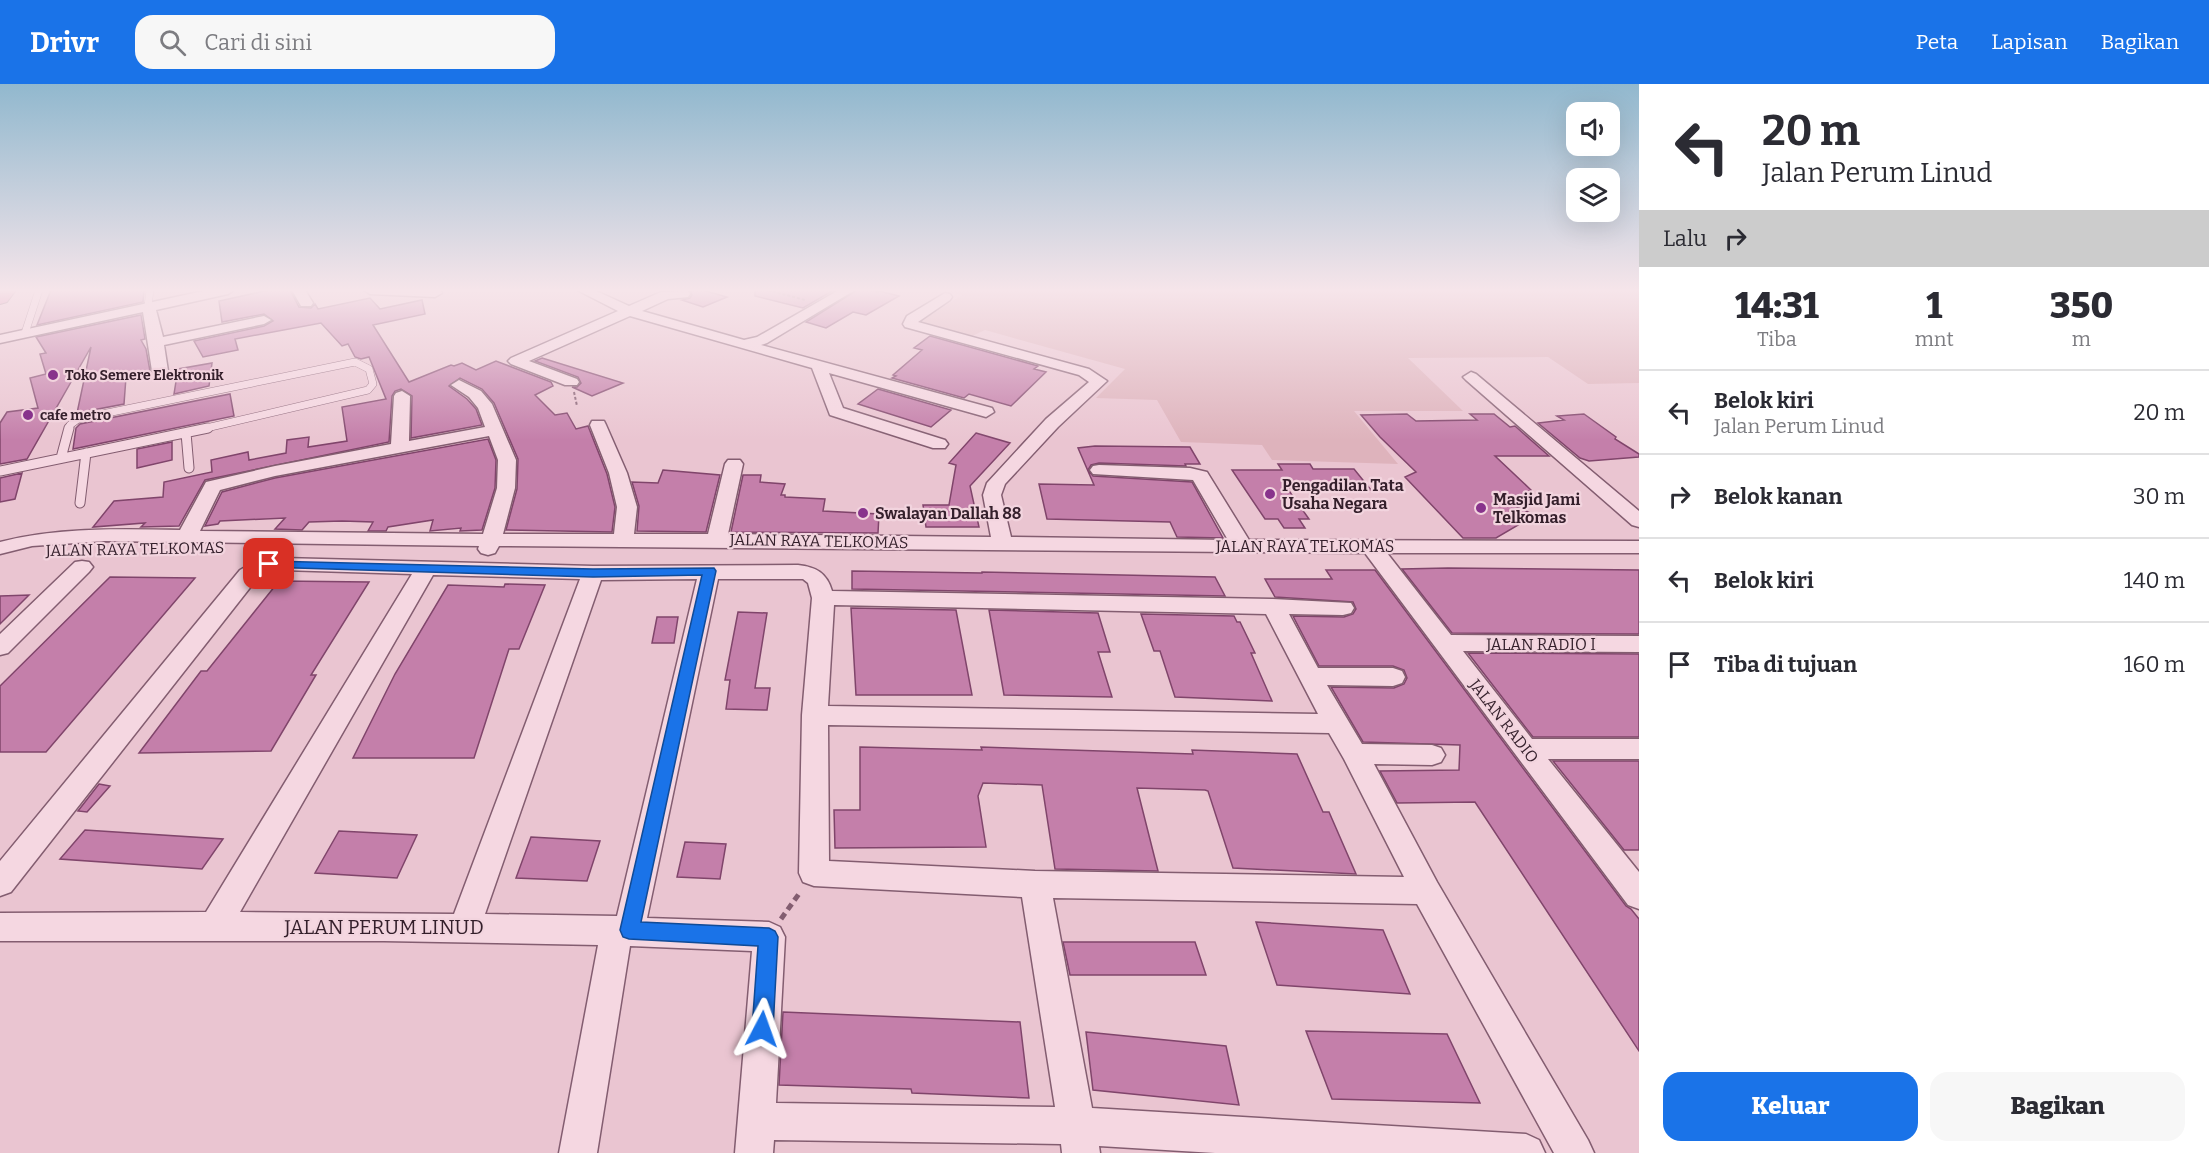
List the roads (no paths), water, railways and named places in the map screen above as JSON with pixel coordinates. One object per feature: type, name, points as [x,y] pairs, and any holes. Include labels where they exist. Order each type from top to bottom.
[{"type":"street","points":[[160,371],[157,342],[167,340]]},
{"type":"street","points":[[563,340],[516,361],[573,388]]},
{"type":"street","points":[[727,340],[986,412]]},
{"type":"street","points":[[738,343],[756,343],[761,340]]},
{"type":"street","points":[[968,340],[1084,372],[1099,381],[1052,423],[996,483],[992,495],[1002,543]]},
{"type":"street","points":[[819,366],[836,411],[939,444]]},
{"type":"street","points":[[1471,378],[1639,521]]},
{"type":"street","points":[[459,385],[481,400],[491,415],[504,452],[507,468],[506,488],[490,544]]},
{"type":"street","points":[[400,448],[402,396]]},
{"type":"street","points":[[598,425],[618,473],[627,507],[623,540]]},
{"type":"street","points":[[187,536],[213,486],[495,430]]},
{"type":"street","points":[[717,540],[734,464]]},
{"type":"street","points":[[1099,470],[1190,472],[1200,476],[1242,546]]},
{"type":"street","name":"JALAN RAYA TELKOMAS","points":[[0,548],[32,540],[71,536],[187,536],[746,553],[941,548],[1002,543],[1166,552],[1242,546],[1376,553],[1639,547]]},
{"type":"street","name":"JALAN RAYA TELKOMAS","points":[[0,559],[65,547],[490,544],[623,540],[717,540],[941,548],[1166,552],[1639,558]]},
{"type":"street","name":"JALAN RADIO","points":[[1376,553],[1525,749],[1629,868],[1639,895]]},
{"type":"street","points":[[0,883],[219,610],[257,568],[269,564],[593,573],[805,572],[820,581],[823,598],[815,715],[814,873],[1035,884],[1426,891]]},
{"type":"street","points":[[0,647],[82,567]]},
{"type":"street","points":[[215,926],[426,568]]},
{"type":"street","points":[[578,1153],[623,930],[709,571]]},
{"type":"street","points":[[465,927],[593,573]]},
{"type":"street","points":[[823,598],[1343,608]]},
{"type":"street","points":[[1273,606],[1336,724],[1355,754],[1426,891],[1575,1153]]},
{"type":"street","name":"JALAN RADIO I","points":[[1444,643],[1639,644]]},
{"type":"street","points":[[1311,676],[1393,678]]},
{"type":"street","points":[[815,715],[1336,724]]},
{"type":"street","points":[[1525,749],[1639,749]]},
{"type":"street","points":[[1355,754],[1432,755]]},
{"type":"street","points":[[1035,884],[1079,1140]]},
{"type":"street","name":"JALAN PERUM LINUD","points":[[0,927],[465,927],[623,930],[769,937],[755,1137]]},
{"type":"street","points":[[755,1137],[1079,1140],[1526,1153]]},
{"type":"lane","points":[[0,471],[186,433],[362,392],[371,388],[373,384],[369,369],[356,363],[78,418],[70,425],[61,458]]},
{"type":"lane","points":[[186,433],[189,468]]},
{"type":"lane","points":[[80,503],[86,453]]},
{"type":"place","name":"Toko Semere Elektronik","points":[[53,375]]},
{"type":"place","name":"cafe metro","points":[[28,415]]},
{"type":"place","name":"Pengadilan Tata Usaha Negara","points":[[1270,494]]},
{"type":"place","name":"Masjid Jami Telkomas","points":[[1481,508]]},
{"type":"place","name":"Swalayan Dallah 88","points":[[863,513]]}]
